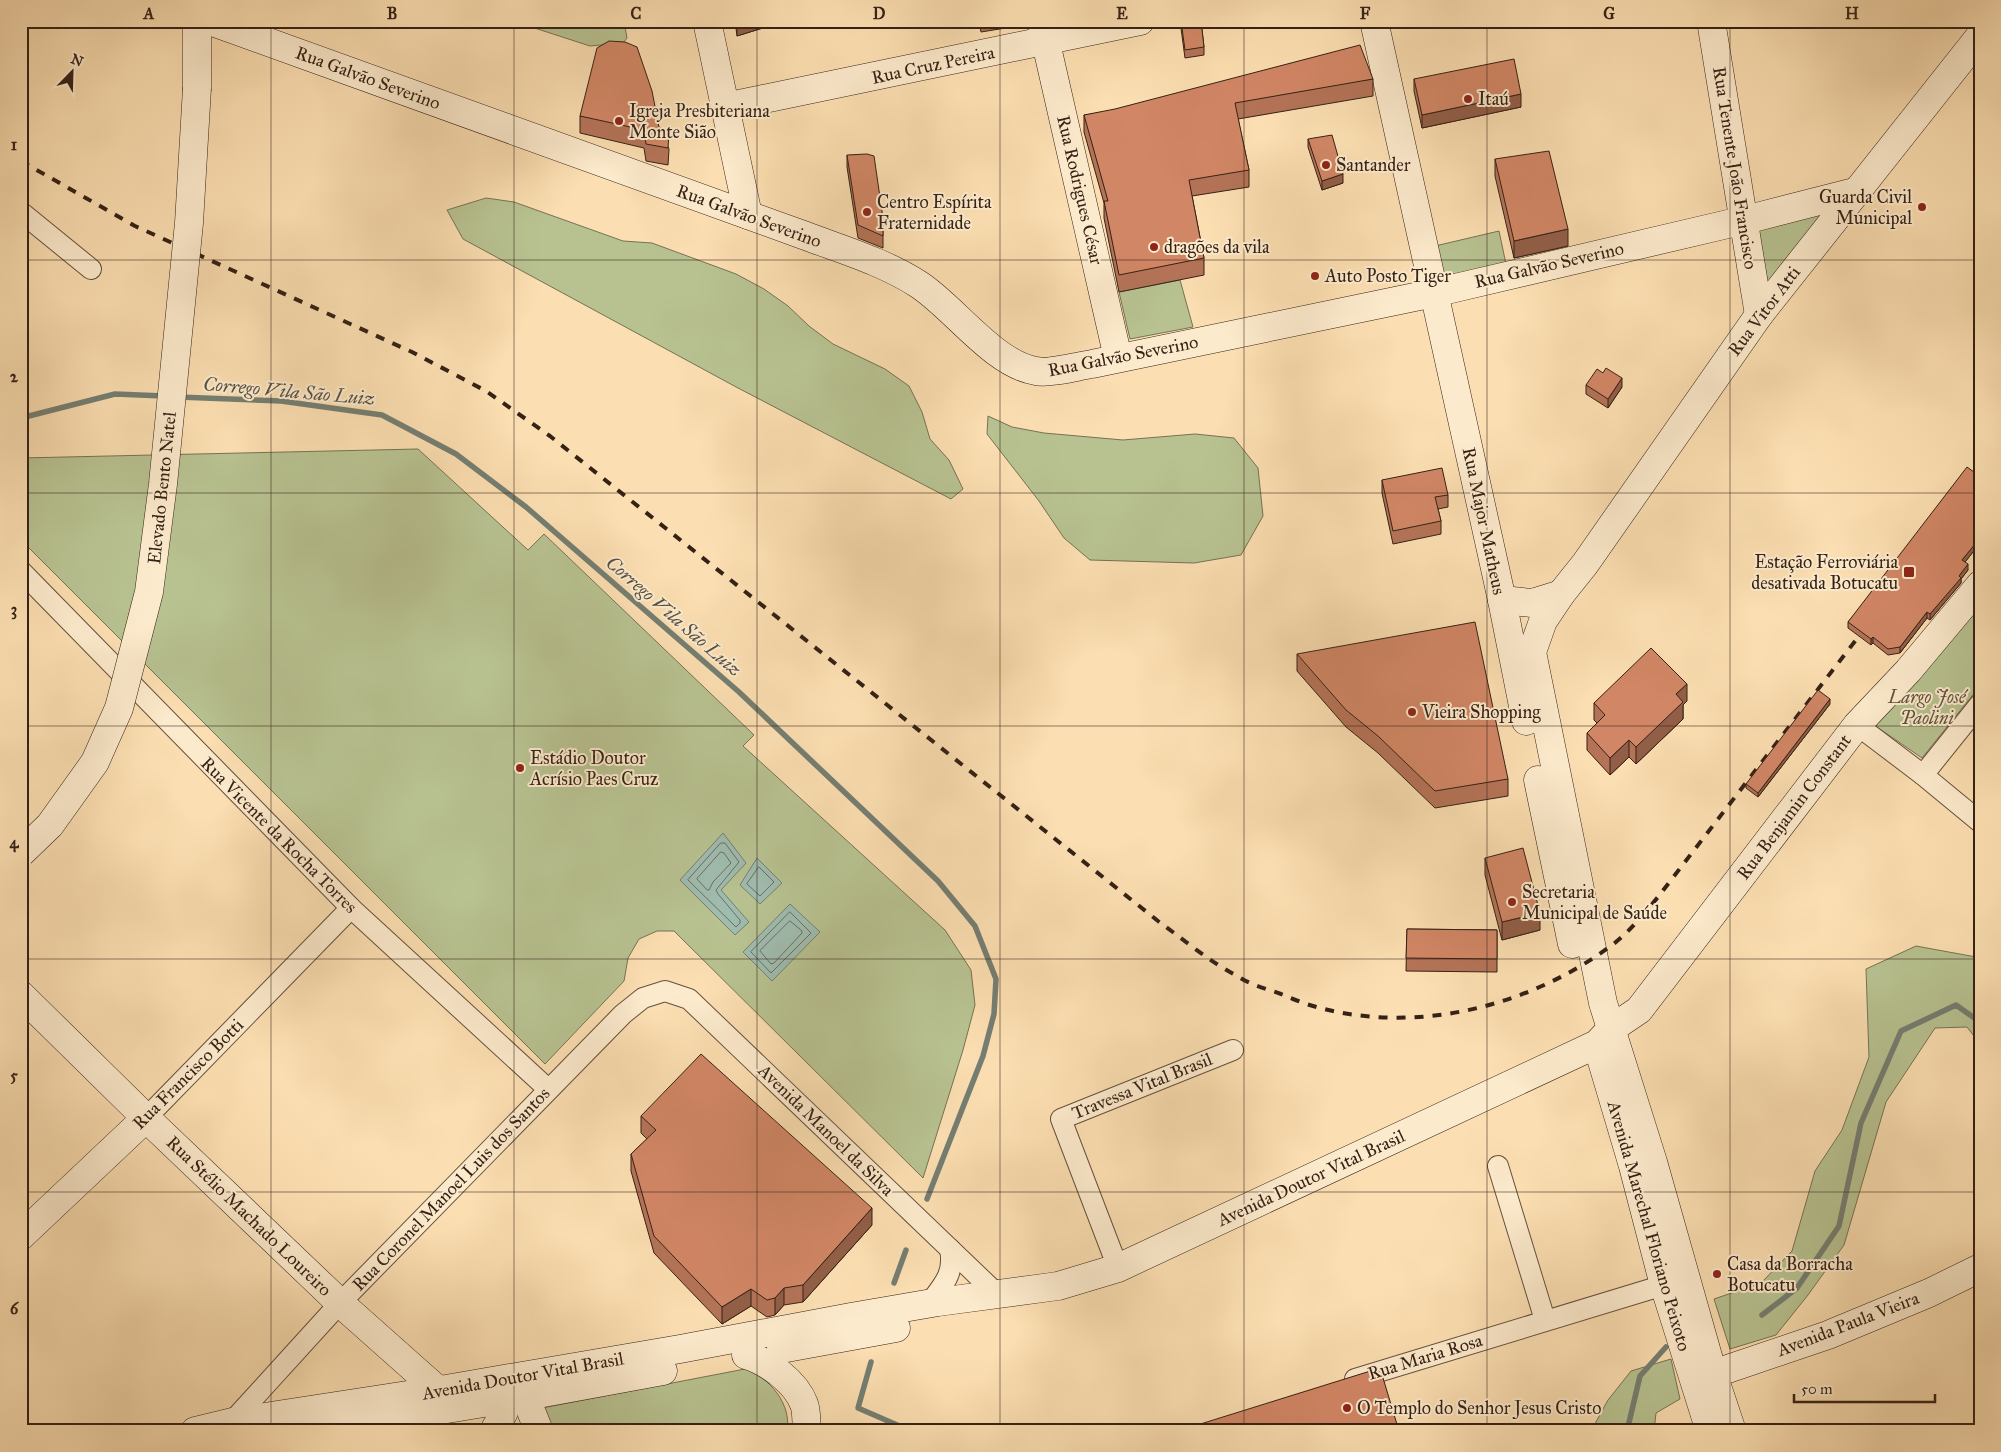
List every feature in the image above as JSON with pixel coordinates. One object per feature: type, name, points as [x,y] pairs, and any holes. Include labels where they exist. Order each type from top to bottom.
[{"type":"main road","name":"Elevado Bento Natel","points":[[21,853],[50,825],[95,762],[119,708],[149,592],[164,484],[189,223],[197,88],[197,21]]},
{"type":"main road","name":"Rua Galvão Severino","points":[[210,21],[892,269],[919,285],[989,346],[1016,365],[1037,372],[1118,358],[1434,292],[1745,220],[1858,191]]},
{"type":"main road","points":[[707,21],[748,216]]},
{"type":"main road","name":"Rua Cruz Pereira","points":[[725,106],[1043,31],[1140,21]]},
{"type":"main road","name":"Rua Major Matheus","points":[[1374,21],[1502,600],[1558,885],[1599,1031]]},
{"type":"main road","name":"Rua Tenente João Francisco","points":[[1711,21],[1759,315]]},
{"type":"main road","name":"Rua Rodrigues César","points":[[1043,31],[1118,358]]},
{"type":"main road","name":"Rua Vitor Atti","points":[[1561,594],[1759,315],[1980,36]]},
{"type":"main road","name":"Rua Benjamin Constant","points":[[1599,1031],[1639,1010],[1857,725],[1908,671],[1980,585]]},
{"type":"main road","points":[[1502,600],[1532,603],[1561,594]]},
{"type":"main road","points":[[1561,594],[1544,621],[1532,652],[1599,984],[1599,1031]]},
{"type":"main road","name":"Rua Stélio Machado Loureiro","points":[[21,995],[146,1118],[340,1303],[448,1399]]},
{"type":"main road","name":"Avenida Doutor Vital Brasil","points":[[510,1388],[680,1349],[851,1317],[925,1311],[998,1295],[1058,1286],[1118,1268],[1599,1031]]},
{"type":"main road","name":"Avenida Marechal Floriano Peixoto","points":[[1599,1031],[1664,1285],[1710,1431]]},
{"type":"main road","name":"Avenida Marechal Floriano Peixoto","points":[[1599,1031],[1653,1162],[1713,1374],[1732,1431]]},
{"type":"main road","name":"Rua Francisco Botti","points":[[21,1236],[146,1118]]},
{"type":"main road","name":"Avenida Paula Vieira","points":[[1713,1374],[1828,1335],[1929,1293],[1980,1268]]},
{"type":"main road","name":"Avenida Doutor Vital Brasil","points":[[195,1431],[448,1399],[510,1388],[746,1355],[886,1330],[925,1311]]},
{"type":"main road","points":[[746,1355],[768,1364],[784,1378],[804,1404],[807,1431]]},
{"type":"main road","points":[[494,1431],[506,1408],[510,1388]]},
{"type":"main road","points":[[510,1388],[539,1431]]},
{"type":"main road","name":"Avenida Doutor Vital Brasil","points":[[314,1431],[448,1399]]},
{"type":"street","points":[[21,212],[91,269]]},
{"type":"street","name":"Rua Vicente da Rocha Torres","points":[[21,571],[351,908],[548,1089]]},
{"type":"street","points":[[1923,775],[1980,704]]},
{"type":"street","points":[[1857,725],[1923,775],[1980,822]]},
{"type":"street","name":"Rua Francisco Botti","points":[[146,1118],[351,908]]},
{"type":"street","name":"Avenida Manoel da Silva","points":[[643,998],[665,991],[689,999],[998,1295]]},
{"type":"street","name":"Rua Coronel Manoel Luis dos Santos","points":[[228,1426],[340,1303],[548,1089],[623,1014],[643,998]]},
{"type":"street","name":"Travessa Vital Brasil","points":[[1118,1268],[1061,1119],[1233,1050]]},
{"type":"street","points":[[1498,1166],[1546,1320]]},
{"type":"street","points":[[925,1311],[951,1270],[950,1249]]},
{"type":"street","name":"Rua Maria Rosa","points":[[1337,1384],[1664,1285]]},
{"type":"green space","points":[[513,21],[624,21],[627,38],[623,43],[590,46]]},
{"type":"green space","points":[[486,198],[514,202],[623,241],[652,243],[736,274],[764,289],[788,306],[809,326],[833,344],[885,369],[909,386],[922,412],[930,439],[949,460],[963,489],[951,499],[738,388],[463,239],[447,210]]},
{"type":"green space","points":[[1837,205],[1765,292],[1753,231]]},
{"type":"green space","points":[[1499,231],[1506,264],[1442,278],[1435,246]]},
{"type":"green space","points":[[1180,280],[1193,327],[1130,339],[1119,292]]},
{"type":"green space","points":[[988,416],[1012,427],[1044,433],[1123,440],[1195,434],[1234,438],[1258,468],[1263,516],[1241,555],[1194,563],[1090,560],[1064,538],[1039,501],[987,434]]},
{"type":"green space","points":[[418,449],[528,550],[544,534],[754,735],[743,746],[945,930],[971,970],[975,1005],[923,1178],[674,931],[657,931],[639,939],[628,958],[624,981],[545,1064],[21,540],[21,458]]},
{"type":"green space","name":"Largo José Paolini","points":[[1980,603],[1980,686],[1922,758],[1874,725]]},
{"type":"green space","points":[[1916,946],[1976,957],[1980,963],[1980,1044],[1967,1027],[1935,1028],[1886,1102],[1844,1245],[1776,1335],[1730,1349],[1714,1299],[1761,1283],[1792,1251],[1815,1171],[1842,1130],[1869,1057],[1866,969]]},
{"type":"green space","points":[[1671,1359],[1680,1399],[1656,1413],[1654,1431],[1591,1431],[1608,1400],[1631,1371]]},
{"type":"green space","points":[[745,1369],[762,1378],[777,1393],[786,1411],[787,1431],[544,1431],[542,1408]]},
{"type":"water","points":[[723,833],[746,863],[721,890],[749,922],[735,935],[680,880]]},
{"type":"water","points":[[757,858],[782,883],[760,904],[740,885]]},
{"type":"water","points":[[790,904],[820,932],[772,981],[743,952]]},
{"type":"building","points":[[736,21],[756,21],[737,28]]},
{"type":"building","points":[[1181,21],[1201,21],[1204,47],[1185,50]]},
{"type":"building","name":"Igreja Presbiteriana Monte Sião","points":[[609,41],[625,42],[637,47],[652,91],[659,127],[669,132],[668,148],[646,144],[644,130],[580,116],[597,48]]},
{"type":"building","points":[[1360,45],[1373,79],[1235,103],[1249,170],[1189,180],[1204,258],[1119,275],[1104,201],[1108,201],[1084,115],[1115,109]]},
{"type":"building","name":"Itaú","points":[[1514,59],[1521,94],[1422,115],[1414,79]]},
{"type":"building","name":"Santander","points":[[1332,135],[1343,174],[1322,181],[1308,139]]},
{"type":"building","points":[[1549,151],[1568,229],[1514,241],[1495,159]]},
{"type":"building","name":"Centro Espírita Fraternidade","points":[[867,154],[874,156],[883,218],[883,236],[858,225],[847,155]]},
{"type":"building","points":[[1606,368],[1622,378],[1608,399],[1586,385],[1597,369],[1603,373]]},
{"type":"building","points":[[1967,467],[1978,475],[1980,472],[1980,497],[1973,506],[1980,512],[1980,538],[1962,560],[1968,564],[1959,576],[1961,578],[1930,614],[1927,612],[1900,647],[1888,649],[1873,637],[1871,639],[1848,622]]},
{"type":"building","points":[[1442,468],[1448,495],[1435,497],[1441,521],[1393,531],[1382,480]]},
{"type":"building","name":"Vieira Shopping","points":[[1475,622],[1508,779],[1435,791],[1378,736],[1346,710],[1297,654]]},
{"type":"building","points":[[1651,648],[1687,684],[1676,694],[1683,702],[1636,747],[1629,740],[1610,758],[1587,733],[1605,715],[1594,703]]},
{"type":"building","points":[[1818,690],[1830,699],[1758,793],[1746,784]]},
{"type":"building","name":"Secretaria Municipal de Saúde","points":[[1523,848],[1540,913],[1502,922],[1485,858]]},
{"type":"building","points":[[1407,929],[1497,930],[1497,959],[1406,958]]},
{"type":"building","points":[[701,1054],[872,1208],[803,1285],[784,1288],[775,1298],[767,1300],[751,1289],[722,1307],[654,1236],[631,1154],[656,1130],[641,1116]]},
{"type":"building","points":[[1380,1368],[1399,1431],[1178,1431]]},
{"type":"waterway","name":"Corrego Vila São Luiz","points":[[21,418],[115,394],[164,396]]},
{"type":"waterway","name":"Corrego Vila São Luiz","points":[[178,397],[281,401],[382,415],[456,454],[526,507],[739,692],[938,881],[975,926],[996,979],[994,1014],[983,1056],[927,1199]]},
{"type":"waterway","points":[[1762,1315],[1797,1288],[1839,1226],[1861,1123],[1901,1031],[1956,1005],[1980,1022]]},
{"type":"waterway","name":"Corrego Vila São Luiz","points":[[894,1283],[906,1250]]},
{"type":"waterway","points":[[1627,1431],[1640,1376],[1666,1347]]},
{"type":"waterway","points":[[871,1362],[858,1408],[911,1431]]},
{"type":"railway","points":[[21,161],[135,226],[412,352],[486,391],[550,436],[1187,943],[1218,965],[1249,982],[1313,1006],[1351,1014],[1390,1018],[1428,1016],[1467,1010],[1505,1000],[1541,986],[1576,969],[1608,948],[1629,930],[1658,897],[1859,636]]},
{"type":"place","name":"Itaú","points":[[1468,99]]},
{"type":"place","name":"Igreja Presbiteriana Monte Sião","points":[[619,121]]},
{"type":"place","name":"Santander","points":[[1326,165]]},
{"type":"place","name":"Guarda Civil Municipal","points":[[1922,207]]},
{"type":"place","name":"Centro Espírita Fraternidade","points":[[867,212]]},
{"type":"place","name":"dragões da vila","points":[[1154,247]]},
{"type":"place","name":"Auto Posto Tiger","points":[[1315,276]]},
{"type":"place","name":"Estação Ferroviária desativada Botucatu","points":[[1909,572]]},
{"type":"place","name":"Vieira Shopping","points":[[1412,712]]},
{"type":"place","name":"Estádio Doutor Acrísio Paes Cruz","points":[[520,768]]},
{"type":"place","name":"Secretaria Municipal de Saúde","points":[[1512,902]]},
{"type":"place","name":"Casa da Borracha Botucatu","points":[[1717,1274]]},
{"type":"place","name":"O Templo do Senhor Jesus Cristo","points":[[1347,1408]]}]
